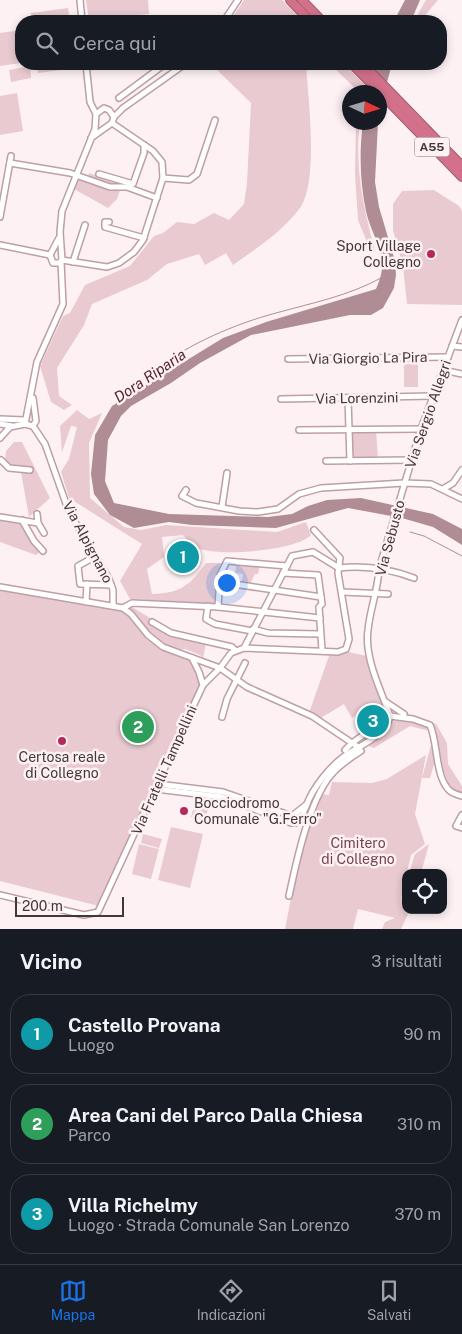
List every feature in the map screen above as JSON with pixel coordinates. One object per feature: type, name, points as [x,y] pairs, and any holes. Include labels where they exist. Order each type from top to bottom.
[{"type":"highway","points":[[290,0],[304,15]]},
{"type":"highway","points":[[302,0],[316,15]]},
{"type":"highway","name":"A55","points":[[358,70],[462,166]]},
{"type":"highway","name":"A55","points":[[368,70],[462,177]]},
{"type":"street","points":[[80,0],[81,15]]},
{"type":"street","points":[[228,15],[238,0]]},
{"type":"street","points":[[25,421],[33,390],[37,362],[63,304],[64,289],[61,277],[60,232],[65,201],[91,138],[98,111],[90,102],[87,70]]},
{"type":"street","points":[[118,98],[157,70]]},
{"type":"street","points":[[91,138],[112,123],[114,117],[123,108],[177,70]]},
{"type":"street","points":[[98,111],[123,108]]},
{"type":"street","points":[[110,110],[114,117]]},
{"type":"street","points":[[164,178],[189,180],[197,174],[214,120]]},
{"type":"street","points":[[96,122],[104,127]]},
{"type":"street","points":[[0,245],[52,253],[60,259],[107,268],[134,252],[144,238],[164,178],[162,162],[153,150],[144,146],[112,123]]},
{"type":"street","points":[[140,156],[144,146]]},
{"type":"street","points":[[99,174],[133,184],[144,153],[144,146]]},
{"type":"street","points":[[0,217],[3,187],[11,156]]},
{"type":"street","points":[[10,163],[75,175],[110,187],[127,187],[157,198]]},
{"type":"street","points":[[109,222],[104,222],[104,226],[144,238]]},
{"type":"street","points":[[74,262],[86,225]]},
{"type":"street","points":[[60,232],[51,261],[71,258],[78,248]]},
{"type":"street","name":"Via Sergio Allegri","points":[[404,483],[421,428],[462,320]]},
{"type":"street","points":[[453,343],[462,341]]},
{"type":"street","name":"Via Sergio Allegri","points":[[453,343],[462,347]]},
{"type":"street","name":"Via Giorgio La Pira","points":[[288,359],[448,357]]},
{"type":"street","points":[[443,370],[462,374]]},
{"type":"street","points":[[0,420],[25,421],[33,426],[36,421],[34,417],[33,390]]},
{"type":"street","name":"Via Lorenzini","points":[[281,399],[433,396]]},
{"type":"street","points":[[348,398],[350,461]]},
{"type":"street","points":[[0,438],[6,429],[17,426],[34,417]]},
{"type":"street","points":[[0,424],[17,426]]},
{"type":"street","name":"Via Alpignano","points":[[33,426],[45,444],[69,512],[111,585],[113,605]]},
{"type":"street","points":[[299,430],[421,428]]},
{"type":"street","points":[[1,460],[9,468],[30,470]]},
{"type":"street","points":[[326,461],[411,460]]},
{"type":"street","points":[[443,489],[453,483],[462,470]]},
{"type":"street","points":[[222,508],[227,473]]},
{"type":"street","name":"Via Sebusto","points":[[390,716],[367,642],[379,569],[402,496],[404,483]]},
{"type":"street","points":[[186,490],[182,496],[188,500],[222,508],[258,512],[278,510],[299,494],[322,488],[350,486],[423,483],[443,489],[462,499]]},
{"type":"street","points":[[36,514],[38,523],[44,533]]},
{"type":"street","points":[[0,517],[38,523]]},
{"type":"street","points":[[22,520],[34,541],[43,551]]},
{"type":"street","points":[[152,622],[171,633],[232,647],[235,650],[244,648],[343,651],[348,644],[339,568],[340,558],[314,530]]},
{"type":"street","points":[[244,648],[292,556],[309,551],[339,568],[396,571],[414,578]]},
{"type":"street","points":[[96,556],[78,566],[80,584],[111,585]]},
{"type":"street","points":[[218,607],[223,566],[227,561],[287,566]]},
{"type":"street","points":[[283,573],[318,575],[321,597],[320,634],[322,650]]},
{"type":"street","points":[[220,582],[321,597]]},
{"type":"street","points":[[86,602],[87,584]]},
{"type":"street","points":[[0,587],[123,608],[155,642],[220,668],[254,691],[312,716],[352,742],[359,749]]},
{"type":"street","points":[[342,592],[376,593]]},
{"type":"street","name":"Via Sebusto","points":[[376,593],[388,594]]},
{"type":"street","points":[[123,608],[132,603],[208,606],[320,618]]},
{"type":"street","points":[[208,606],[206,619],[215,624],[268,632],[320,634]]},
{"type":"street","name":"Via Fratelli Tampellini","points":[[0,895],[88,915],[95,914],[102,907],[203,685],[235,650]]},
{"type":"street","points":[[189,656],[199,672],[203,685]]},
{"type":"street","points":[[207,662],[212,675]]},
{"type":"street","points":[[222,717],[227,699],[245,663]]},
{"type":"street","points":[[199,672],[212,675]]},
{"type":"street","points":[[385,701],[404,714]]},
{"type":"street","points":[[289,896],[297,858],[320,791],[330,776],[343,763],[382,730],[389,722],[390,716]]},
{"type":"street","points":[[345,750],[352,742],[390,716],[430,725],[436,738],[435,751],[444,782],[448,790],[462,796]]},
{"type":"street","points":[[157,786],[222,798],[292,824],[298,822],[307,804],[334,765],[359,749]]},
{"type":"street","points":[[462,815],[456,826],[462,828]]},
{"type":"green space","points":[[86,0],[148,0],[149,14],[88,15]]},
{"type":"green space","points":[[244,0],[282,0],[297,15],[234,15]]},
{"type":"green space","points":[[426,0],[438,0],[425,15],[417,15]]},
{"type":"green space","points":[[68,8],[69,15],[31,15],[31,13]]},
{"type":"green space","points":[[15,31],[15,64],[0,66],[0,33]]},
{"type":"green space","points":[[9,70],[30,70],[31,78],[11,82]]},
{"type":"green space","points":[[38,70],[61,70],[38,73]]},
{"type":"green space","points":[[217,70],[306,70],[311,159],[306,195],[300,208],[269,239],[233,265],[226,253],[205,265],[199,254],[167,264],[147,280],[92,304],[84,325],[57,368],[59,396],[72,405],[64,410],[51,402],[40,366],[63,316],[70,313],[85,285],[130,266],[154,236],[163,233],[177,222],[194,224],[214,213],[229,220],[244,204],[247,183],[251,103]]},
{"type":"green space","points":[[336,70],[350,70],[365,85],[352,85]]},
{"type":"green space","points":[[17,93],[23,131],[0,135],[0,96]]},
{"type":"green space","points":[[356,130],[359,130],[358,155],[361,187],[375,251],[360,249],[367,242],[358,220],[355,175]]},
{"type":"green space","points":[[89,173],[122,184],[117,199],[108,208],[74,189],[80,175],[88,177]]},
{"type":"green space","name":"Sport Village Collegno","points":[[434,190],[459,206],[462,211],[462,305],[407,304],[403,267],[393,230],[393,204],[402,191]]},
{"type":"green space","points":[[404,364],[418,364],[418,387],[404,387]]},
{"type":"green space","points":[[77,410],[89,419],[102,413],[89,443],[90,498],[124,527],[141,530],[166,525],[277,532],[306,522],[311,535],[303,541],[274,549],[238,552],[207,551],[197,548],[183,535],[162,537],[164,557],[147,569],[152,594],[177,590],[189,583],[206,563],[220,563],[215,604],[130,599],[120,581],[142,544],[69,498],[61,472],[69,459],[77,427],[71,426],[62,452],[60,426]]},
{"type":"green space","points":[[376,430],[378,459],[352,460],[351,431]]},
{"type":"green space","points":[[14,442],[22,442],[50,498],[29,517],[21,472],[4,469],[6,451]]},
{"type":"green space","points":[[0,520],[21,522],[39,553],[36,555],[0,542]]},
{"type":"green space","points":[[237,563],[260,565],[258,574],[255,574],[249,586],[241,585],[243,574],[235,573]]},
{"type":"green space","points":[[0,590],[121,611],[154,644],[191,660],[200,683],[99,906],[0,881]]},
{"type":"green space","points":[[132,607],[150,618],[149,622],[168,634],[206,644],[203,658],[185,649],[178,650],[157,640],[129,609]]},
{"type":"green space","points":[[348,652],[367,656],[386,717],[383,720],[379,713],[363,723],[358,714],[352,718],[344,704],[319,719],[309,713],[330,653]]},
{"type":"green space","points":[[400,716],[411,716],[436,724],[447,743],[448,764],[462,786],[462,794],[451,789],[437,754],[430,778],[422,778],[431,745],[429,731],[410,726],[374,748],[366,745]]},
{"type":"green space","name":"Cimitero di Collegno","points":[[426,755],[415,814],[425,844],[411,855],[408,869],[402,869],[400,904],[402,898],[402,914],[408,914],[401,929],[382,929],[385,922],[395,918],[358,909],[353,929],[285,929],[299,857],[321,794],[329,795],[332,782],[372,783],[387,779]]},
{"type":"green space","points":[[195,802],[209,806],[205,820],[191,817]]},
{"type":"green space","points":[[171,827],[203,834],[190,888],[158,880]]},
{"type":"green space","points":[[143,834],[162,839],[159,848],[141,843]]},
{"type":"green space","points":[[139,844],[159,849],[151,879],[132,874]]},
{"type":"green space","points":[[429,844],[422,869],[410,869],[415,854]]},
{"type":"shaded area","points":[[405,0],[420,0],[414,15],[397,15]]},
{"type":"shaded area","points":[[374,70],[390,70],[386,85],[368,85]]},
{"type":"shaded area","points":[[362,130],[378,130],[375,182],[379,207],[395,261],[396,275],[394,288],[383,308],[371,315],[350,315],[251,335],[200,363],[171,383],[131,406],[121,416],[108,440],[105,481],[114,503],[169,514],[268,517],[292,514],[327,500],[361,498],[433,514],[462,529],[462,545],[433,527],[402,518],[348,508],[276,528],[192,525],[169,522],[134,528],[110,515],[94,494],[91,474],[95,435],[112,406],[223,338],[266,322],[376,289],[382,267],[382,257],[369,222],[362,189]]},
{"type":"waterway","name":"Dora Riparia","points":[[156,378],[155,370],[197,343],[212,336],[260,318],[343,294],[381,278]]},
{"type":"waterway","points":[[410,532],[424,536],[462,556]]},
{"type":"place","name":"Sport Village Collegno","points":[[431,254]]},
{"type":"place","name":"Castello Provana","points":[[183,557]]},
{"type":"place","name":"Villa Richelmy","points":[[373,721]]},
{"type":"place","name":"Area Cani del Parco Dalla Chiesa","points":[[138,727]]},
{"type":"place","name":"Certosa reale di Collegno","points":[[62,741]]},
{"type":"place","name":"Bocciodromo Comunale \"G.Ferro\"","points":[[184,811]]}]
